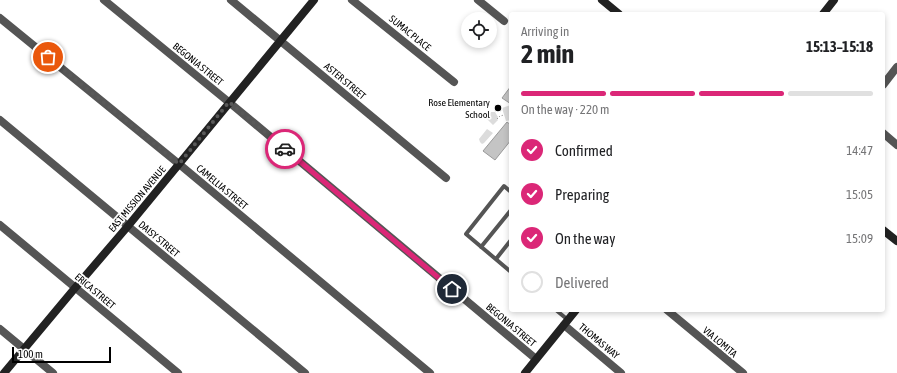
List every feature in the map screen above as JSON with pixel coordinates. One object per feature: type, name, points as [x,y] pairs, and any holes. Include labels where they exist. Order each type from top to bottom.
[{"type":"main road","name":"EAST MISSION AVENUE","points":[[4,373],[128,226],[314,0]]},
{"type":"main road","points":[[602,0],[617,12]]},
{"type":"main road","points":[[825,12],[834,0]]},
{"type":"main road","points":[[885,232],[897,241]]},
{"type":"main road","points":[[524,373],[574,312]]},
{"type":"street","name":"BEGONIA STREET","points":[[104,0],[229,102],[536,359]]},
{"type":"street","name":"ASTER STREET","points":[[231,0],[446,178]]},
{"type":"street","name":"SUMAC PLACE","points":[[352,0],[454,82]]},
{"type":"street","points":[[478,0],[504,21]]},
{"type":"street","name":"CAMELLIA STREET","points":[[0,18],[179,164],[430,373]]},
{"type":"street","points":[[885,82],[897,67]]},
{"type":"street","name":"DAISY STREET","points":[[0,120],[305,373]]},
{"type":"street","points":[[885,135],[897,145]]},
{"type":"street","name":"ERICA STREET","points":[[0,225],[178,373]]},
{"type":"street","name":"VIA LOMITA","points":[[669,312],[742,373]]},
{"type":"street","name":"THOMAS WAY","points":[[566,322],[622,373]]},
{"type":"street","points":[[0,329],[53,373]]},
{"type":"lane","points":[[509,190],[504,186],[466,234],[509,270]]},
{"type":"lane","points":[[481,247],[509,212]]},
{"type":"lane","points":[[496,259],[509,243]]},
{"type":"lane","points":[[558,312],[566,322]]},
{"type":"path","points":[[497,119],[504,115]]},
{"type":"shaded area","points":[[509,106],[509,120],[506,121],[502,108]]},
{"type":"shaded area","points":[[491,112],[495,112],[498,117],[498,120],[493,125],[486,118]]},
{"type":"shaded area","points":[[487,129],[493,133],[482,144],[479,139]]},
{"type":"building","points":[[509,89],[509,103],[502,98]]},
{"type":"building","points":[[507,122],[509,124],[509,142],[495,160],[483,151]]},
{"type":"way so far","points":[[48,57],[179,164],[229,102],[285,149]]},
{"type":"place","name":"Rose Elementary School","points":[[498,108]]},
{"type":"route","points":[[285,149],[452,289]]}]
